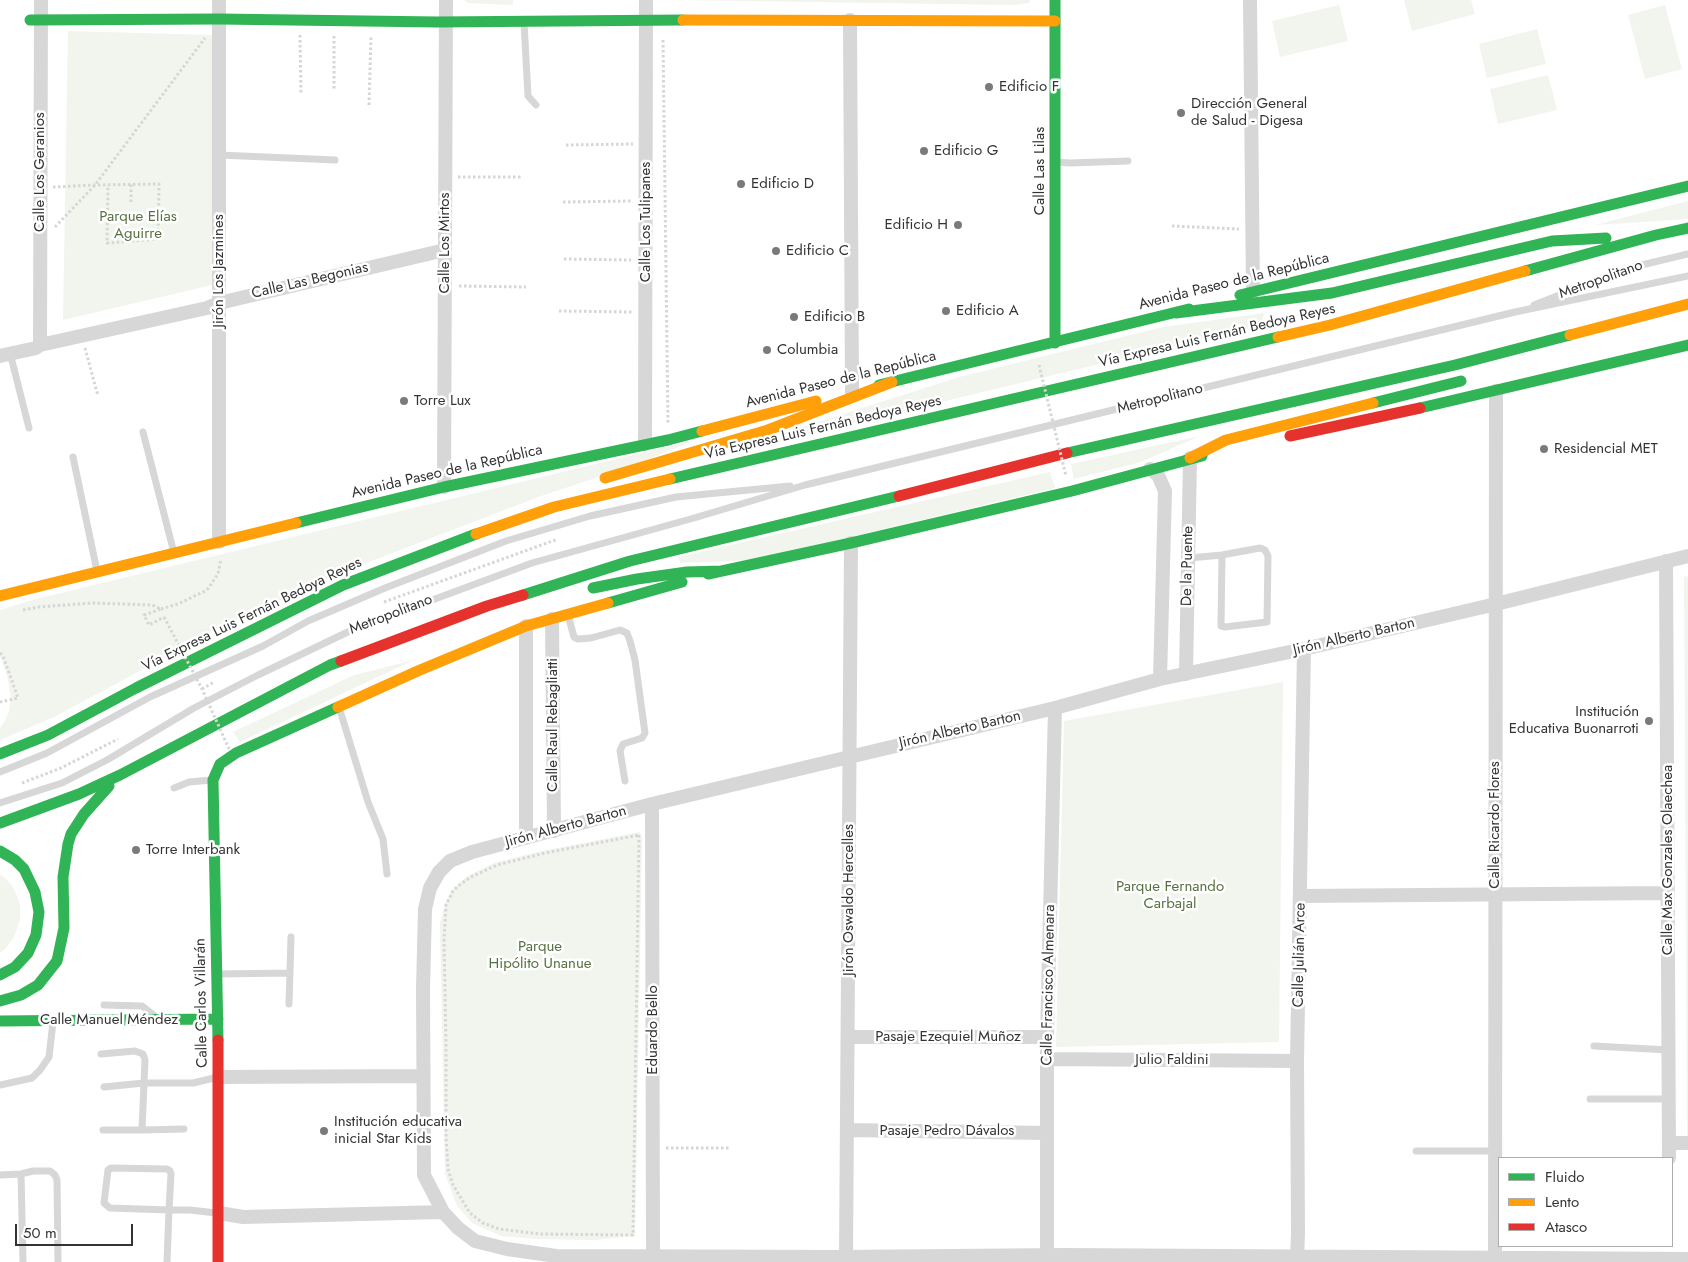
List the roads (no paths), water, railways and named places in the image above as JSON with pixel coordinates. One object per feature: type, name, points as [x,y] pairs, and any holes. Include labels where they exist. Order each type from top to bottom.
[{"type":"main road","name":"Calle Las Lilas","points":[[1055,0],[1055,343]]},
{"type":"main road","points":[[36,20],[219,19],[371,22],[1055,21]]},
{"type":"main road","name":"Avenida Paseo de la República","points":[[0,596],[444,487],[668,440],[1253,292],[1688,186]]},
{"type":"main road","name":"Vía Expresa Luis Fernán Bedoya Reyes","points":[[0,754],[48,735],[144,684],[344,584],[455,540],[554,507],[1330,325],[1656,235],[1688,228]]},
{"type":"main road","points":[[1176,313],[1332,294],[1552,241],[1656,235]]},
{"type":"main road","points":[[0,823],[71,798],[120,775],[330,665],[487,606],[630,561],[876,502],[1053,456],[1455,365],[1688,304]]},
{"type":"main road","points":[[1580,346],[1608,324]]},
{"type":"main road","points":[[213,780],[220,764],[233,752],[526,626],[722,571],[851,544],[1072,491],[1190,458],[1496,391],[1688,345]]},
{"type":"main road","points":[[1190,458],[1226,440],[1472,378]]},
{"type":"main road","points":[[597,481],[768,430],[892,382]]},
{"type":"main road","points":[[554,507],[581,488]]},
{"type":"main road","points":[[585,590],[637,579],[687,572],[722,571]]},
{"type":"main road","points":[[330,665],[367,660],[464,627]]},
{"type":"main road","points":[[0,1001],[21,995],[38,985],[56,961],[63,939],[63,871],[68,844],[74,828],[90,806],[120,775]]},
{"type":"main road","name":"Calle Carlos Villarán","points":[[213,780],[219,1077],[218,1262]]},
{"type":"main road","points":[[0,850],[24,869],[35,892],[38,912],[36,936],[28,952],[15,966],[0,975]]},
{"type":"main road","name":"Calle Manuel Méndez","points":[[0,1021],[218,1019]]},
{"type":"street","name":"Calle Los Geranios","points":[[40,345],[40,187],[36,20],[41,0]]},
{"type":"street","name":"Jirón Los Jazmines","points":[[218,542],[219,0]]},
{"type":"street","name":"Calle Los Mirtos","points":[[444,487],[446,0]]},
{"type":"street","name":"Calle Los Tulipanes","points":[[645,444],[646,0]]},
{"type":"street","points":[[1250,0],[1253,292]]},
{"type":"street","points":[[850,20],[852,392]]},
{"type":"street","name":"Calle Las Begonias","points":[[5,354],[207,308],[219,303],[445,250]]},
{"type":"street","name":"Calle Ricardo Flores","points":[[1495,1258],[1496,391]]},
{"type":"street","name":"De la Puente","points":[[1186,674],[1190,458]]},
{"type":"street","name":"De la Puente","points":[[1150,469],[1158,475],[1165,491],[1160,679]]},
{"type":"street","name":"Jirón Oswaldo Hercelles","points":[[846,1256],[851,544]]},
{"type":"street","name":"Jirón Alberto Barton","points":[[1688,556],[1304,649],[1160,679],[1055,708],[652,804],[472,852],[450,860],[439,872],[430,888],[425,909],[423,1076],[424,1175],[443,1212],[458,1228],[475,1241],[541,1258],[846,1256],[1297,1260],[1495,1258],[1670,1252],[1688,1259]]},
{"type":"street","name":"Calle Max Gonzales Olaechea","points":[[1666,561],[1669,1157]]},
{"type":"street","name":"Calle Raul Rebagliatti","points":[[552,619],[554,831]]},
{"type":"street","name":"Calle Raul Rebagliatti","points":[[526,626],[526,838]]},
{"type":"street","name":"Calle Julián Arce","points":[[1297,1260],[1297,1061],[1304,649]]},
{"type":"street","name":"Calle Francisco Almenara","points":[[1047,1259],[1047,1059],[1055,708]]},
{"type":"street","name":"Eduardo Bello","points":[[652,804],[654,1256]]},
{"type":"street","points":[[1301,896],[1668,893]]},
{"type":"street","name":"Pasaje Ezequiel Muñoz","points":[[848,1037],[1048,1037]]},
{"type":"street","name":"Julio Faldini","points":[[1047,1059],[1297,1061]]},
{"type":"street","points":[[219,1077],[423,1076]]},
{"type":"street","name":"Pasaje Pedro Dávalos","points":[[847,1130],[1047,1132]]},
{"type":"street","points":[[1670,1143],[1688,1143]]},
{"type":"street","points":[[219,1213],[243,1217],[443,1212]]},
{"type":"lane","points":[[524,22],[528,96],[536,105]]},
{"type":"lane","points":[[219,155],[335,160]]},
{"type":"lane","points":[[1055,162],[1128,161]]},
{"type":"lane","name":"Metropolitano","points":[[1516,312],[1625,269],[1688,254]]},
{"type":"lane","name":"Metropolitano","points":[[0,803],[62,783],[107,760],[226,691],[354,629],[532,563],[805,485],[1516,312],[1688,276]]},
{"type":"lane","points":[[5,354],[29,428]]},
{"type":"lane","points":[[143,432],[174,553]]},
{"type":"lane","points":[[72,457],[97,572]]},
{"type":"lane","name":"Metropolitano","points":[[0,772],[47,753],[150,697],[263,646],[308,621],[385,588],[506,542],[590,516],[676,497],[805,485]]},
{"type":"lane","points":[[1189,558],[1222,555],[1260,548],[1265,550],[1268,556],[1266,622],[1221,626],[1222,555]]},
{"type":"lane","points":[[568,614],[574,637],[578,639],[591,638],[620,630],[627,633],[630,641],[635,660],[645,733],[642,738],[623,744],[620,751],[625,781]]},
{"type":"lane","points":[[339,706],[368,802],[383,839],[387,874]]},
{"type":"lane","points":[[174,788],[189,782],[213,780]]},
{"type":"lane","points":[[289,1004],[291,937]]},
{"type":"lane","points":[[217,974],[290,973]]},
{"type":"lane","points":[[104,1005],[142,1006],[160,1020]]},
{"type":"lane","points":[[0,1085],[32,1078],[40,1070],[49,1057],[53,1020]]},
{"type":"lane","points":[[1594,1046],[1669,1050]]},
{"type":"lane","points":[[102,1054],[135,1051],[143,1054],[145,1060],[142,1130]]},
{"type":"lane","points":[[104,1087],[144,1083],[193,1083],[219,1077]]},
{"type":"lane","points":[[1590,1099],[1669,1099]]},
{"type":"lane","points":[[102,1130],[184,1129]]},
{"type":"lane","points":[[1416,1151],[1495,1151]]},
{"type":"lane","points":[[167,1262],[169,1210],[171,1174],[170,1171],[167,1169],[111,1168],[108,1170],[104,1203],[110,1208],[169,1210],[219,1213]]},
{"type":"lane","points":[[0,1175],[22,1174],[33,1171],[50,1171],[55,1175],[58,1262]]},
{"type":"lane","points":[[22,1174],[23,1262]]},
{"type":"place","name":"Edificio F","points":[[989,87]]},
{"type":"place","name":"Dirección General de Salud - Digesa","points":[[1181,113]]},
{"type":"place","name":"Edificio G","points":[[924,151]]},
{"type":"place","name":"Edificio D","points":[[741,184]]},
{"type":"place","name":"Edificio H","points":[[958,225]]},
{"type":"place","name":"Edificio C","points":[[776,251]]},
{"type":"place","name":"Edificio A","points":[[946,311]]},
{"type":"place","name":"Edificio B","points":[[794,317]]},
{"type":"place","name":"Columbia","points":[[767,350]]},
{"type":"place","name":"Torre Lux","points":[[404,401]]},
{"type":"place","name":"Residencial MET","points":[[1544,449]]},
{"type":"place","name":"Institución Educativa Buonarroti","points":[[1649,721]]},
{"type":"place","name":"Torre Interbank","points":[[136,850]]},
{"type":"place","name":"Institución educativa inicial Star Kids","points":[[324,1131]]},
{"type":"park label","name":"Parque Elías Aguirre","points":[[138,226]]},
{"type":"park label","name":"Parque Fernando Carbajal","points":[[1170,896]]},
{"type":"park label","name":"Parque Hipólito Unanue","points":[[540,956]]}]
